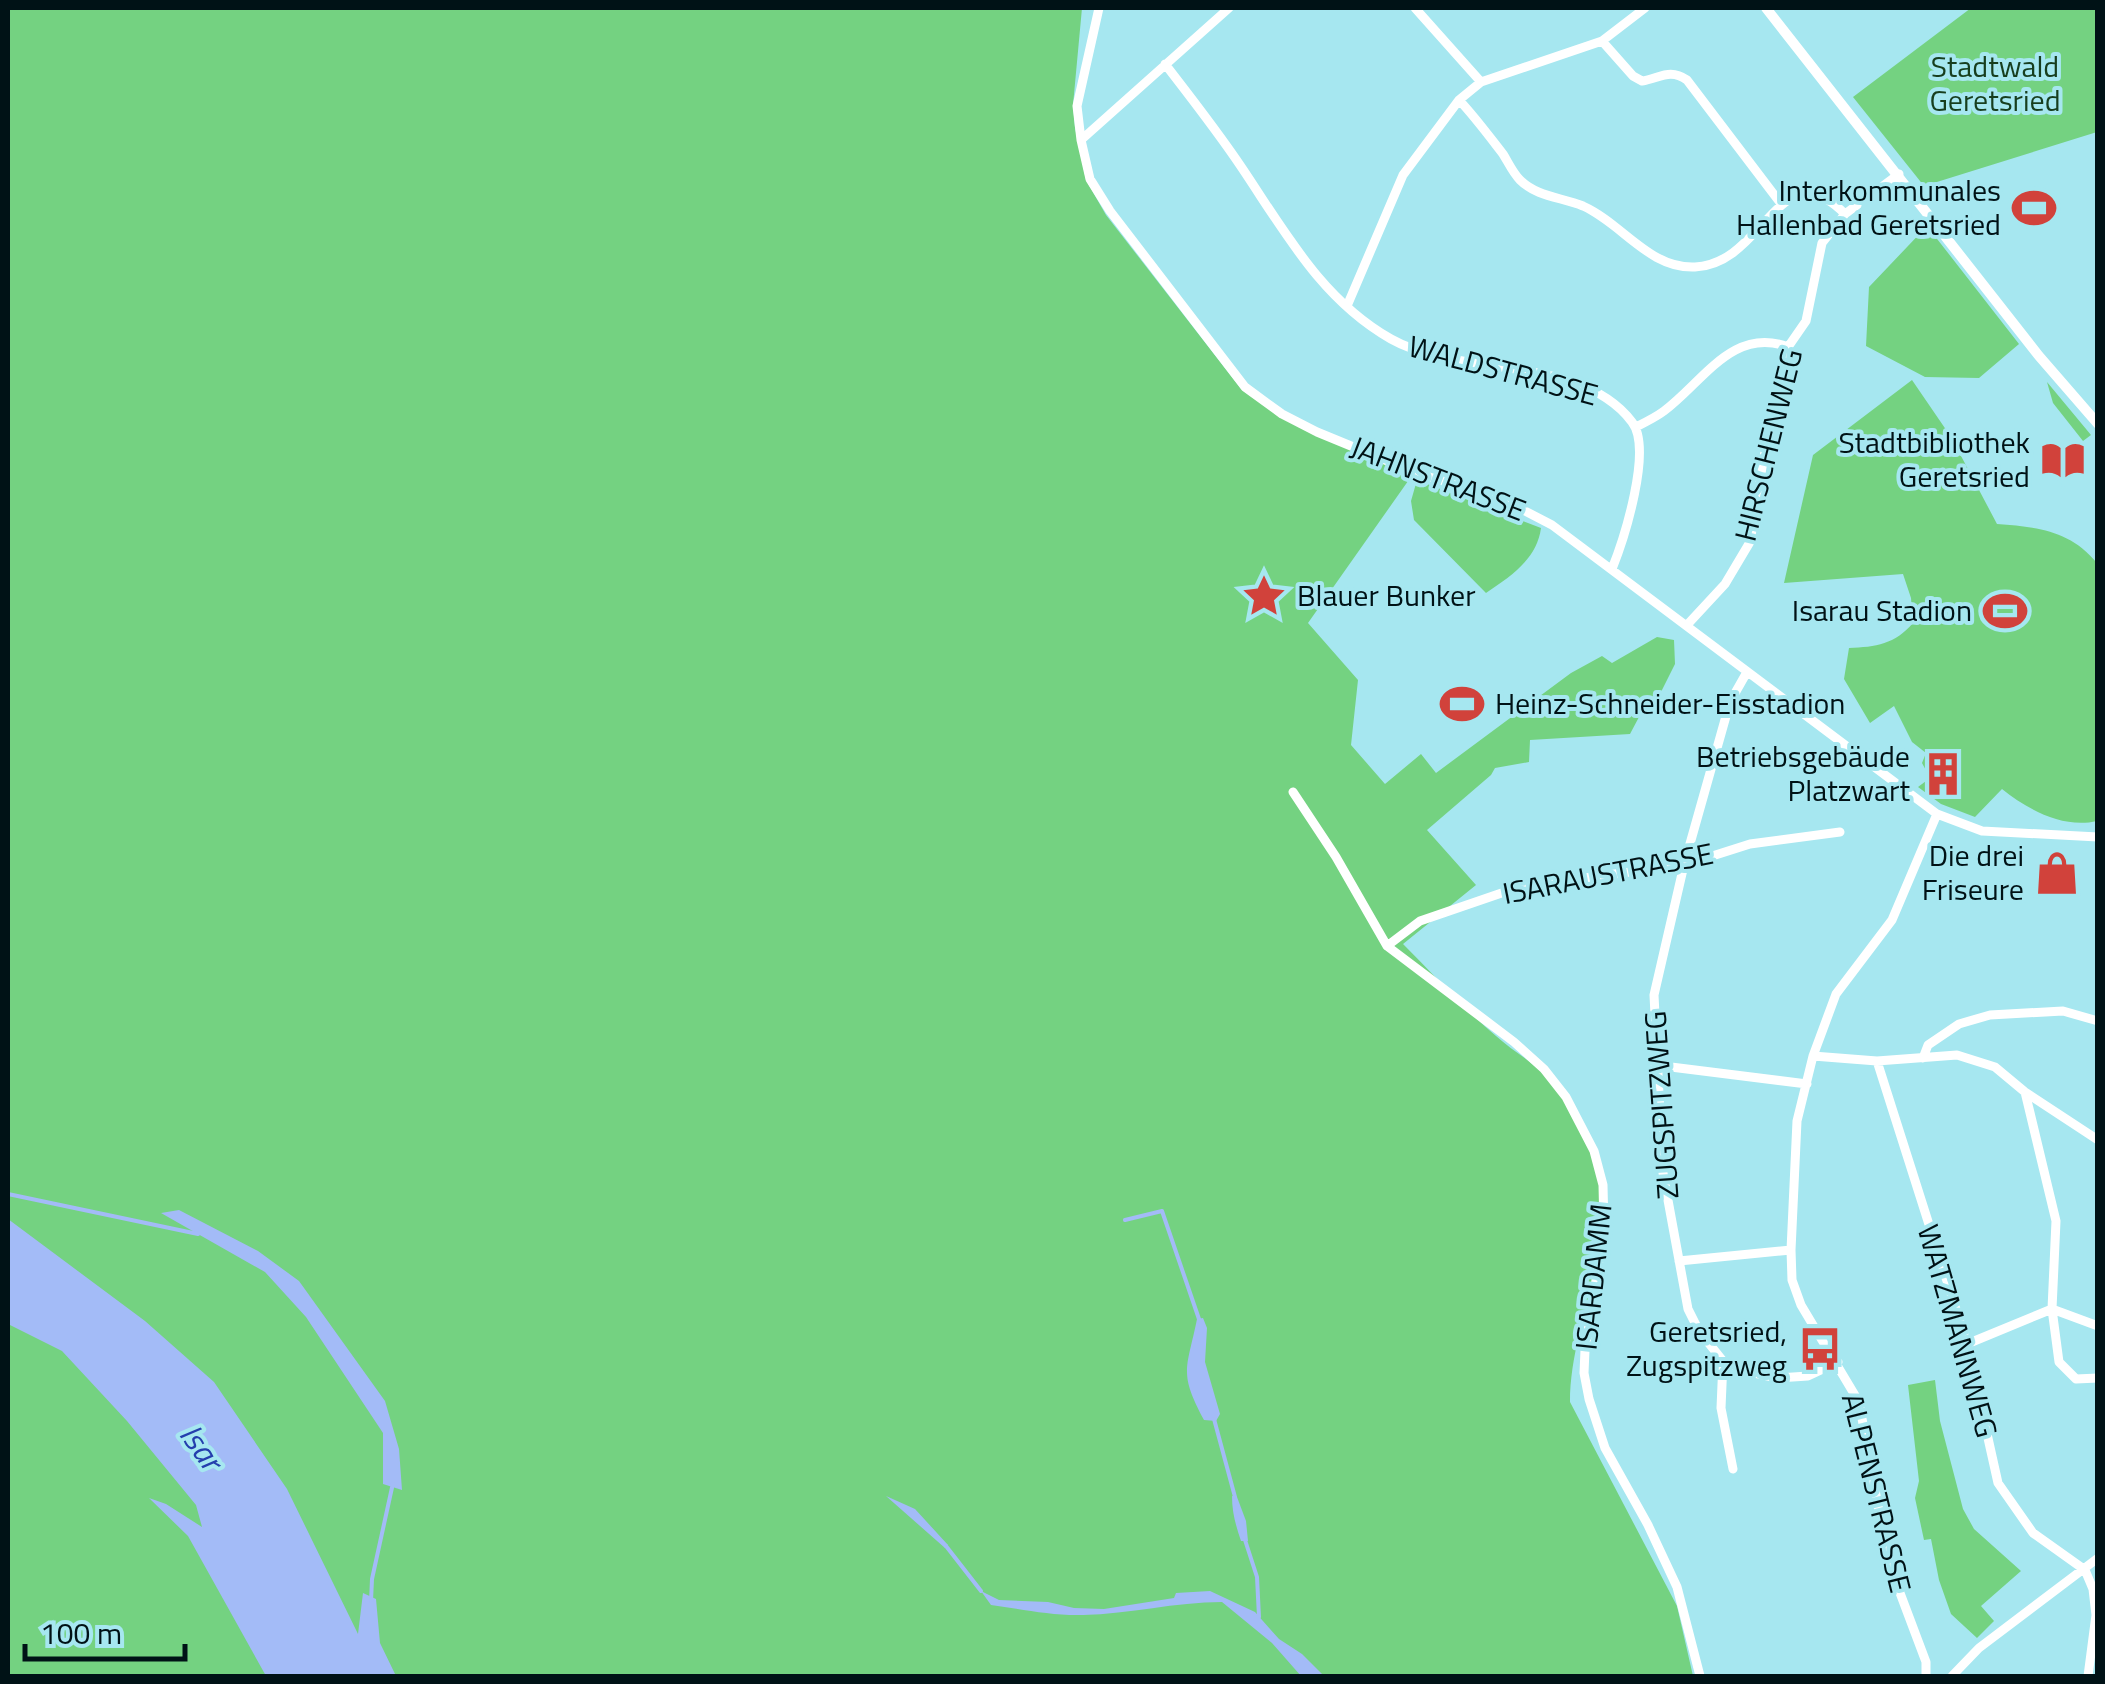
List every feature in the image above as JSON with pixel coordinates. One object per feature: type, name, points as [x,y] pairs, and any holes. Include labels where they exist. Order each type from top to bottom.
[{"type":"street","name":"JAHNSTRASSE","points":[[1099,8],[1077,106],[1090,179],[1110,211],[1245,387],[1282,414],[1317,432],[1419,474],[1498,497],[1531,512],[1568,535],[1937,814],[1982,831],[2098,837]]},
{"type":"street","points":[[1081,140],[1229,8]]},
{"type":"street","points":[[1415,8],[1481,82]]},
{"type":"street","points":[[1347,306],[1403,176],[1459,100],[1481,82],[1602,41],[1645,8]]},
{"type":"street","points":[[1766,8],[2039,356],[2098,424]]},
{"type":"street","points":[[1602,41],[1642,81],[1665,73],[1678,73],[1688,80],[1782,204]]},
{"type":"street","name":"WALDSTRASSE","points":[[1165,64],[1217,132],[1319,282],[1347,306],[1393,340],[1425,353],[1522,371],[1590,390],[1616,403],[1636,426]]},
{"type":"street","points":[[1459,100],[1518,179],[1541,194],[1586,208],[1626,232],[1656,259],[1672,266],[1712,265],[1757,233],[1782,204],[1801,192],[1813,192],[1831,200],[1845,214]]},
{"type":"street","points":[[1872,194],[1899,174]]},
{"type":"street","name":"HIRSCHENWEG","points":[[1687,625],[1725,584],[1750,542],[1788,348],[1806,321],[1822,243],[1857,205]]},
{"type":"street","points":[[1612,569],[1632,513],[1638,472],[1636,426],[1664,412],[1732,350],[1771,341],[1788,348]]},
{"type":"street","name":"ZUGSPITZWEG","points":[[1723,1360],[1698,1332],[1688,1309],[1663,1174],[1654,995],[1684,864],[1731,696],[1747,672]]},
{"type":"street","name":"ISARDAMM","points":[[1293,792],[1387,946],[1544,1069],[1566,1097],[1594,1151],[1603,1186],[1604,1229],[1585,1350],[1588,1399],[1605,1448],[1677,1587],[1700,1676]]},
{"type":"street","name":"ALPENSTRASSE","points":[[1926,1676],[1926,1662],[1888,1561],[1859,1402],[1801,1304],[1792,1280],[1791,1250],[1797,1121],[1813,1056],[1836,994],[1892,920],[1937,814]]},
{"type":"street","name":"ISARAUSTRASSE","points":[[1387,946],[1420,921],[1522,886],[1684,864],[1750,844],[1840,832]]},
{"type":"street","points":[[1922,1058],[1928,1045],[1959,1024],[1990,1016],[2064,1011],[2098,1020]]},
{"type":"street","points":[[1813,1056],[1877,1061],[1957,1055],[1995,1067],[2098,1140]]},
{"type":"street","name":"WATZMANNWEG","points":[[1877,1061],[1967,1344],[1998,1483],[2033,1533],[2084,1570]]},
{"type":"street","points":[[1655,1064],[1807,1084]]},
{"type":"street","points":[[2026,1092],[2056,1220],[2052,1309],[2058,1362],[2076,1379],[2098,1378]]},
{"type":"street","points":[[1680,1262],[1791,1250]]},
{"type":"street","points":[[1967,1344],[2052,1309],[2098,1326]]},
{"type":"street","points":[[1733,1469],[1721,1408],[1723,1360],[1745,1371],[1776,1378],[1808,1376],[1838,1362]]},
{"type":"street","points":[[1952,1676],[1979,1648],[2098,1558]]},
{"type":"street","points":[[2084,1570],[2094,1589],[2096,1615],[2088,1676]]},
{"type":"green space","points":[[8,8],[1082,8],[1073,105],[1075,128],[1086,180],[1106,215],[1242,390],[1280,417],[1413,474],[1308,623],[1358,680],[1351,745],[1385,784],[1421,754],[1436,773],[1571,673],[1602,656],[1612,663],[1657,637],[1674,640],[1675,664],[1659,696],[1648,700],[1630,734],[1530,740],[1529,762],[1495,768],[1427,830],[1476,885],[1403,944],[1460,1003],[1553,1084],[1587,1142],[1599,1186],[1602,1228],[1574,1358],[1570,1402],[1677,1606],[1693,1676],[8,1676]]},
{"type":"green space","name":"Stadtwald Geretsried","points":[[1971,8],[2097,8],[2097,132],[1924,186],[1853,97]]},
{"type":"green space","points":[[1927,226],[2019,344],[1979,378],[1925,377],[1866,346],[1869,287]]},
{"type":"green space","name":"Isarau Stadion","points":[[1912,380],[1951,437],[1997,524],[2052,532],[2076,543],[2097,563],[2097,821],[2072,822],[2047,816],[2002,789],[1975,817],[1941,804],[1918,787],[1930,778],[1922,763],[1926,753],[1912,742],[1894,706],[1870,723],[1844,679],[1849,648],[1884,643],[1913,623],[1911,598],[1903,574],[1784,583],[1813,455]]},
{"type":"green space","points":[[2047,382],[2091,435],[2083,441],[2053,403]]},
{"type":"green space","points":[[1417,480],[1541,528],[1534,549],[1513,573],[1486,593],[1414,520],[1411,501]]},
{"type":"green space","points":[[1935,1380],[1940,1421],[1963,1509],[1974,1529],[2021,1571],[1981,1606],[1994,1621],[1977,1638],[1951,1614],[1931,1539],[1924,1540],[1915,1498],[1919,1481],[1908,1385]]},
{"type":"water","points":[[179,1210],[258,1251],[299,1281],[385,1401],[399,1449],[402,1490],[383,1484],[383,1433],[306,1317],[265,1272],[161,1213]]},
{"type":"water","name":"Isar","points":[[8,1219],[145,1321],[214,1382],[287,1489],[358,1634],[363,1593],[376,1599],[380,1643],[396,1676],[266,1676],[188,1536],[149,1498],[202,1527],[196,1505],[127,1421],[62,1351],[8,1324]]},
{"type":"water","points":[[1203,1318],[1207,1328],[1205,1362],[1220,1414],[1216,1421],[1204,1420],[1188,1380],[1197,1319]]},
{"type":"water","points":[[886,1496],[915,1509],[948,1545],[945,1548]]},
{"type":"water","points":[[1232,1496],[1237,1497],[1246,1521],[1248,1541],[1241,1541]]},
{"type":"water","points":[[981,1591],[999,1600],[1104,1609],[1174,1598],[1176,1593],[1210,1591],[1255,1612],[1279,1639],[1302,1654],[1324,1676],[1301,1676],[1272,1643],[1222,1602],[1071,1615],[991,1605]]},
{"type":"waterway","points":[[8,1194],[198,1234]]},
{"type":"waterway","points":[[1125,1220],[1162,1211],[1200,1322]]},
{"type":"waterway","points":[[1214,1419],[1235,1497]]},
{"type":"waterway","points":[[371,1601],[372,1579],[393,1483]]},
{"type":"waterway","points":[[1245,1540],[1257,1577],[1259,1617]]},
{"type":"waterway","points":[[946,1546],[981,1591]]},
{"type":"place","name":"Interkommunales Hallenbad Geretsried","points":[[2034,208]]},
{"type":"place","name":"Stadtbibliothek Geretsried","points":[[2063,460]]},
{"type":"place","name":"Blauer Bunker","points":[[1264,596]]},
{"type":"place","name":"Isarau Stadion","points":[[2005,611]]},
{"type":"place","name":"Heinz-Schneider-Eisstadion","points":[[1462,704]]},
{"type":"place","name":"Betriebsgebäude Platzwart","points":[[1943,774]]},
{"type":"place","name":"Die drei Friseure","points":[[2057,873]]},
{"type":"place","name":"Geretsried, Zugspitzweg","points":[[1820,1349]]}]
